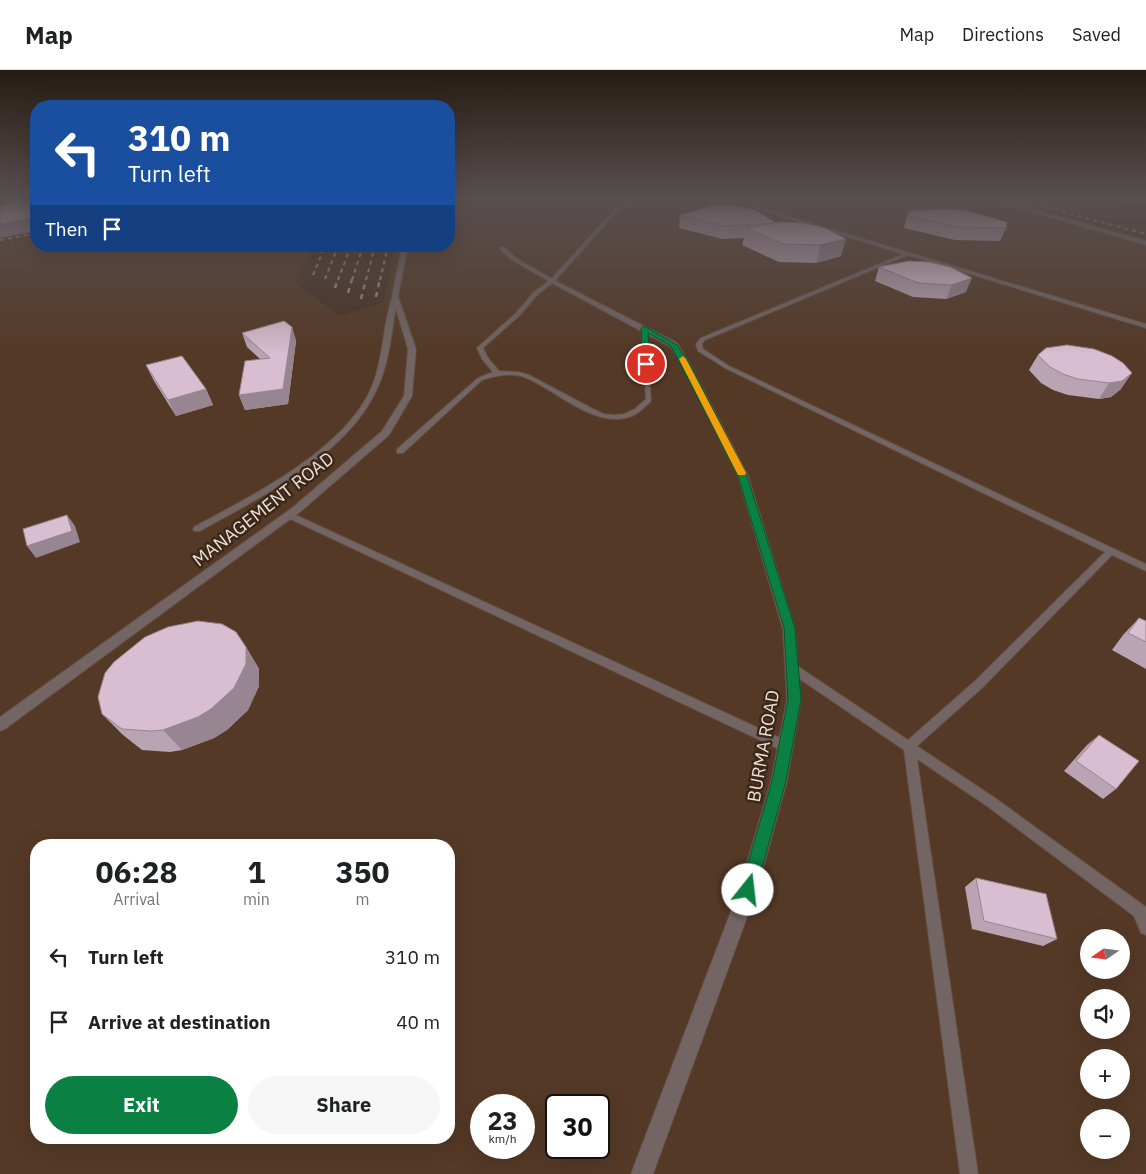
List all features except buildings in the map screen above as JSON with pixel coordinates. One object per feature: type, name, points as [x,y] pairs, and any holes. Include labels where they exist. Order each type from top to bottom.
[{"type":"street","name":"BURMA ROAD","points":[[505,251],[514,259],[552,281],[674,345],[686,364],[743,476],[789,628],[794,699],[779,781],[748,890],[642,1174]]},
{"type":"street","name":"MANAGEMENT ROAD","points":[[0,725],[289,515],[386,433],[408,396],[412,349],[395,296],[404,252]]},
{"type":"lane","points":[[498,373],[484,359],[480,348],[517,315],[536,293],[552,281],[580,251]]},
{"type":"lane","points":[[896,251],[1146,326]]},
{"type":"lane","points":[[907,254],[703,339],[699,344],[700,350],[727,367],[1146,568]]},
{"type":"lane","points":[[197,529],[258,495],[295,470],[318,453],[357,417],[377,383],[395,296]]},
{"type":"lane","points":[[400,451],[480,379],[498,373],[527,376],[589,412],[607,417],[631,415],[641,409],[648,400],[644,328]]},
{"type":"lane","points":[[289,515],[786,746]]},
{"type":"lane","points":[[909,746],[979,684],[1111,552]]},
{"type":"lane","points":[[792,668],[991,802],[1143,913],[1146,928]]},
{"type":"lane","points":[[909,746],[969,1174]]},
{"type":"shaded area","points":[[0,251],[311,252],[295,283],[340,316],[384,302],[394,252],[1146,251],[1146,1174],[0,1174]]},
{"type":"railway","points":[[313,275],[323,252]]},
{"type":"railway","points":[[325,279],[336,252]]},
{"type":"railway","points":[[338,280],[349,252]]},
{"type":"railway","points":[[352,280],[361,252]]},
{"type":"railway","points":[[366,280],[373,252]]},
{"type":"railway","points":[[380,280],[387,252]]},
{"type":"railway","points":[[335,288],[338,279]]},
{"type":"railway","points":[[348,293],[352,279]]},
{"type":"railway","points":[[361,299],[366,279]]},
{"type":"railway","points":[[376,297],[380,279]]},
{"type":"slow traffic","points":[[683,359],[742,473]]},
{"type":"route","points":[[646,364],[644,328],[674,345],[686,364],[743,476],[789,628],[794,699],[779,781],[748,890]]}]
